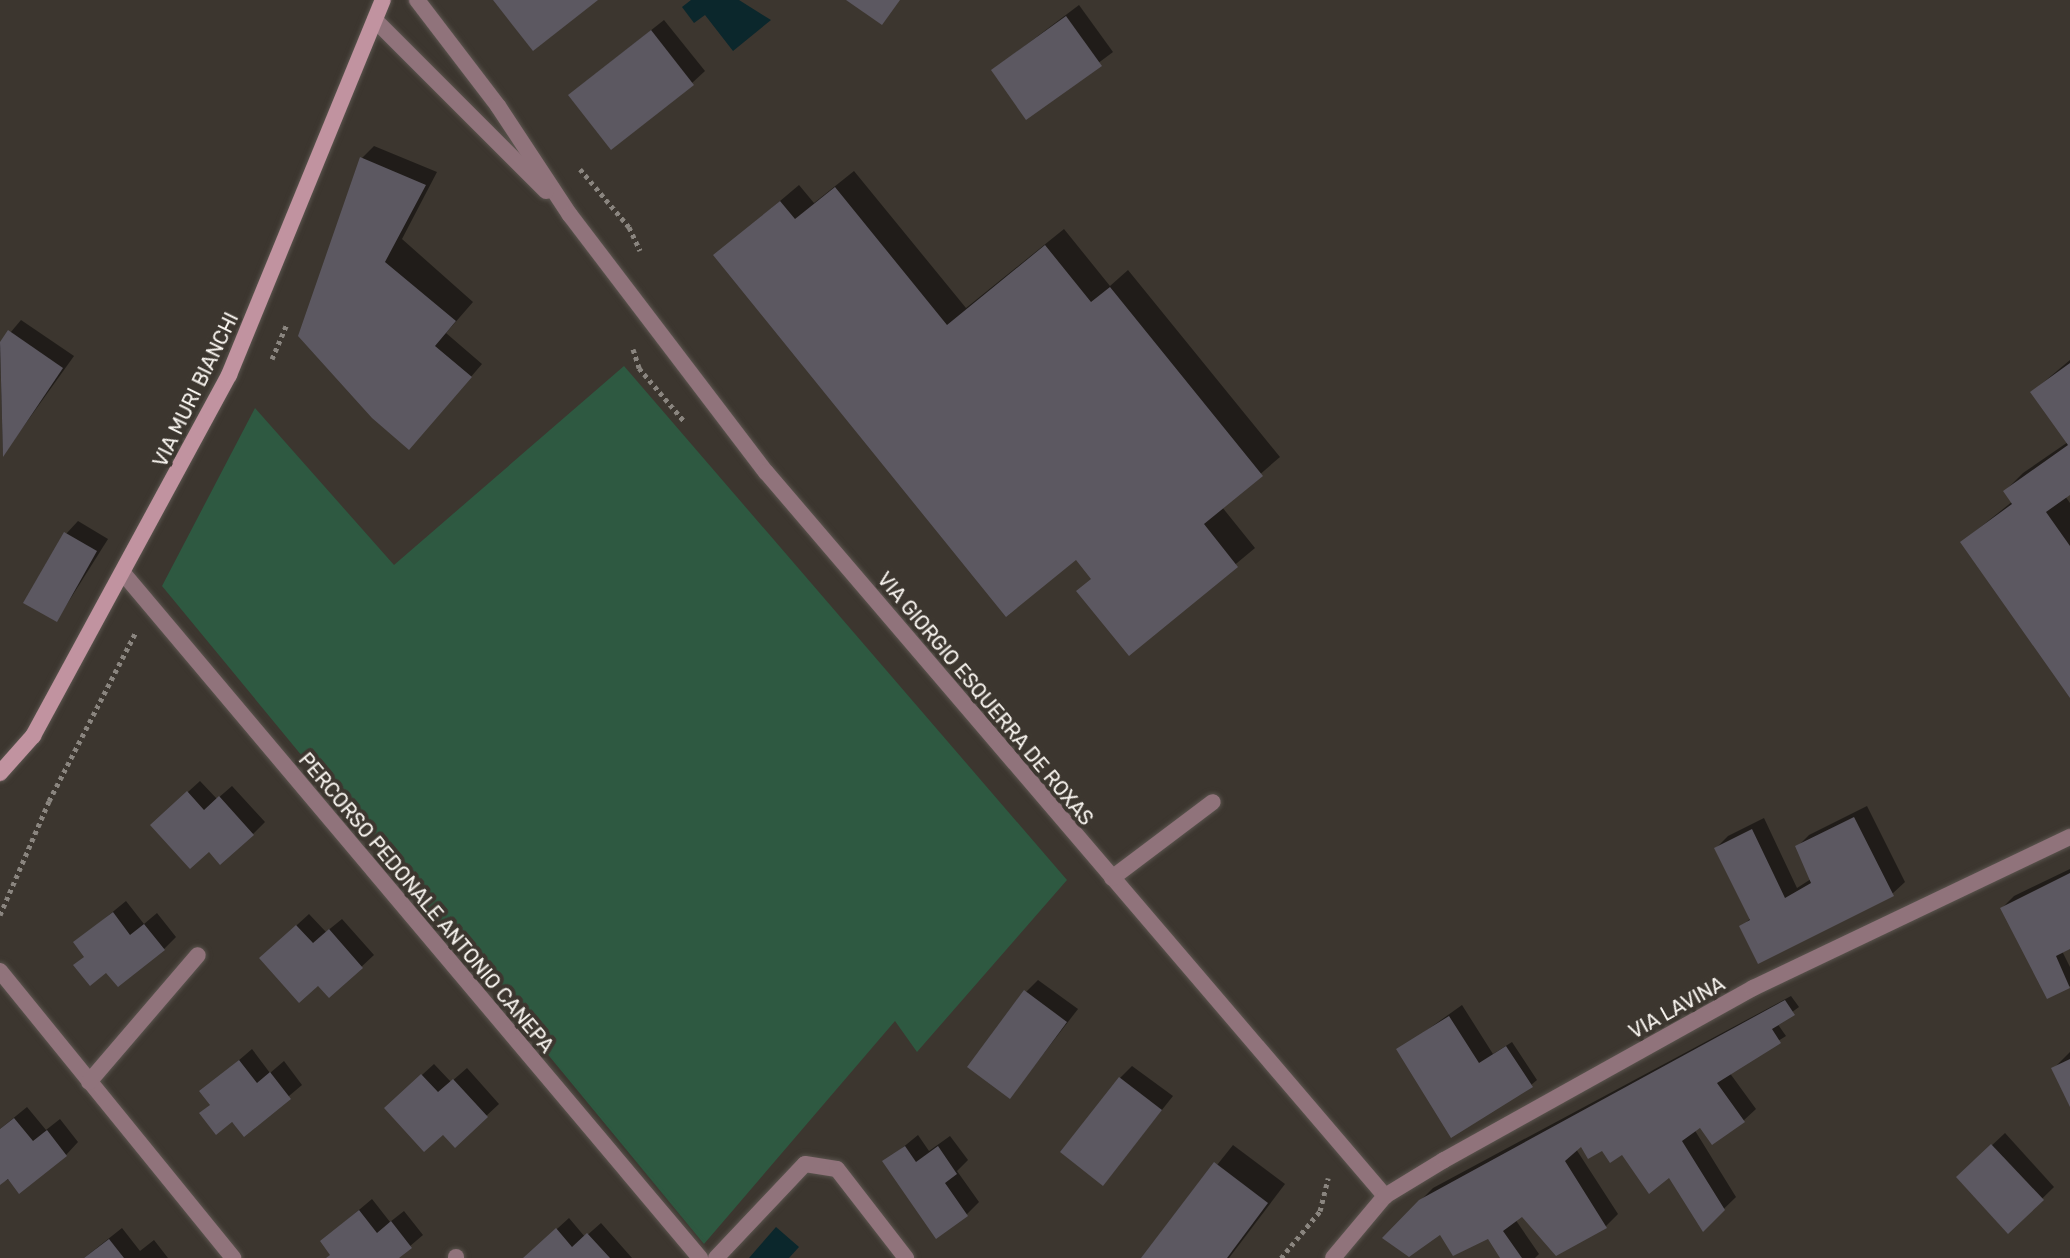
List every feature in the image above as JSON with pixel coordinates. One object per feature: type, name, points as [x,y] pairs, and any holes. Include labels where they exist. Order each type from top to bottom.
[{"type":"main road","name":"VIA MURI BIANCHI","points":[[0,773],[33,736],[229,375],[383,0]]},
{"type":"street","points":[[417,0],[498,106],[570,215]]},
{"type":"street","points":[[375,20],[570,215]]},
{"type":"street","name":"VIA GIORGIO ESQUERRA DE ROXAS","points":[[570,215],[766,472],[1385,1196]]},
{"type":"street","name":"PERCORSO PEDONALE ANTONIO CANEPA","points":[[123,573],[700,1258]]},
{"type":"street","points":[[1112,878],[1213,802]]},
{"type":"street","name":"VIA LAVINA","points":[[1333,1258],[1385,1196],[1753,988],[2070,837]]},
{"type":"street","points":[[89,1082],[198,955]]},
{"type":"street","points":[[0,971],[233,1258]]},
{"type":"street","points":[[716,1258],[805,1164],[837,1169],[906,1258]]},
{"type":"green space","points":[[624,366],[1067,880],[917,1052],[895,1021],[704,1244],[162,586],[255,408],[394,565]]},
{"type":"water","points":[[691,0],[739,0],[771,20],[733,51],[705,15],[694,23],[682,7]]},
{"type":"water","points":[[776,1227],[799,1247],[789,1258],[749,1258]]},
{"type":"building","points":[[493,0],[598,0],[533,51]]},
{"type":"building","points":[[846,0],[900,0],[882,25]]},
{"type":"building","points":[[1066,16],[1102,66],[1026,120],[991,70]]},
{"type":"building","points":[[651,30],[694,85],[611,150],[568,95]]},
{"type":"building","points":[[360,157],[426,185],[385,262],[456,321],[435,346],[472,377],[409,450],[372,418],[298,336]]},
{"type":"building","points":[[835,187],[947,325],[1045,245],[1091,302],[1110,287],[1263,476],[1204,524],[1238,567],[1129,656],[1076,591],[1091,579],[1076,560],[1006,617],[713,255],[780,201],[795,219]]},
{"type":"building","points":[[8,330],[63,368],[3,457],[0,342]]},
{"type":"building","points":[[2070,363],[2070,495],[2046,512],[2070,546],[2070,698],[1960,542],[2012,504],[2003,491],[2068,445],[2030,392]]},
{"type":"building","points":[[64,532],[97,551],[57,622],[23,603]]},
{"type":"building","points":[[187,791],[204,810],[219,796],[254,835],[220,865],[209,852],[190,869],[150,825]]},
{"type":"building","points":[[1854,817],[1894,896],[1758,964],[1739,926],[1750,920],[1714,848],[1752,829],[1785,898],[1811,883],[1795,846]]},
{"type":"building","points":[[2070,873],[2070,949],[2056,956],[2070,988],[2047,999],[2000,908]]},
{"type":"building","points":[[113,912],[130,935],[144,924],[165,950],[118,987],[106,973],[90,986],[73,965],[84,957],[73,942]]},
{"type":"building","points":[[296,925],[313,943],[329,929],[363,968],[329,998],[318,986],[299,1003],[259,958]]},
{"type":"building","points":[[1024,990],[1067,1022],[1010,1099],[967,1067]]},
{"type":"building","points":[[1785,1000],[1795,1015],[1772,1029],[1781,1043],[1717,1083],[1745,1122],[1712,1145],[1700,1128],[1682,1141],[1725,1210],[1703,1232],[1669,1178],[1649,1194],[1622,1155],[1610,1163],[1602,1151],[1588,1159],[1581,1147],[1565,1161],[1607,1228],[1556,1256],[1522,1217],[1503,1231],[1522,1258],[1500,1258],[1488,1239],[1453,1256],[1440,1235],[1409,1257],[1382,1238],[1419,1200]]},
{"type":"building","points":[[1449,1016],[1479,1063],[1506,1046],[1533,1087],[1451,1138],[1396,1049]]},
{"type":"building","points":[[2070,1059],[2070,1107],[2051,1068]]},
{"type":"building","points":[[239,1060],[257,1083],[270,1072],[291,1099],[244,1137],[232,1122],[216,1135],[199,1113],[210,1105],[199,1091]]},
{"type":"building","points":[[421,1074],[438,1092],[453,1079],[488,1117],[455,1148],[443,1135],[424,1152],[384,1108]]},
{"type":"building","points":[[1119,1077],[1162,1110],[1103,1186],[1060,1152]]},
{"type":"building","points":[[14,1118],[33,1141],[47,1130],[67,1156],[19,1194],[8,1179],[0,1185],[0,1129]]},
{"type":"building","points":[[1991,1144],[2044,1200],[2008,1234],[1956,1177]]},
{"type":"building","points":[[905,1146],[916,1162],[938,1146],[957,1174],[945,1183],[968,1216],[936,1239],[882,1161]]},
{"type":"building","points":[[1214,1162],[1268,1203],[1227,1258],[1141,1258]]},
{"type":"building","points":[[359,1210],[377,1233],[391,1221],[412,1248],[399,1258],[326,1258],[330,1255],[320,1241]]},
{"type":"building","points":[[556,1228],[572,1247],[587,1233],[610,1258],[523,1258]]},
{"type":"building","points":[[109,1239],[124,1258],[84,1258]]}]
